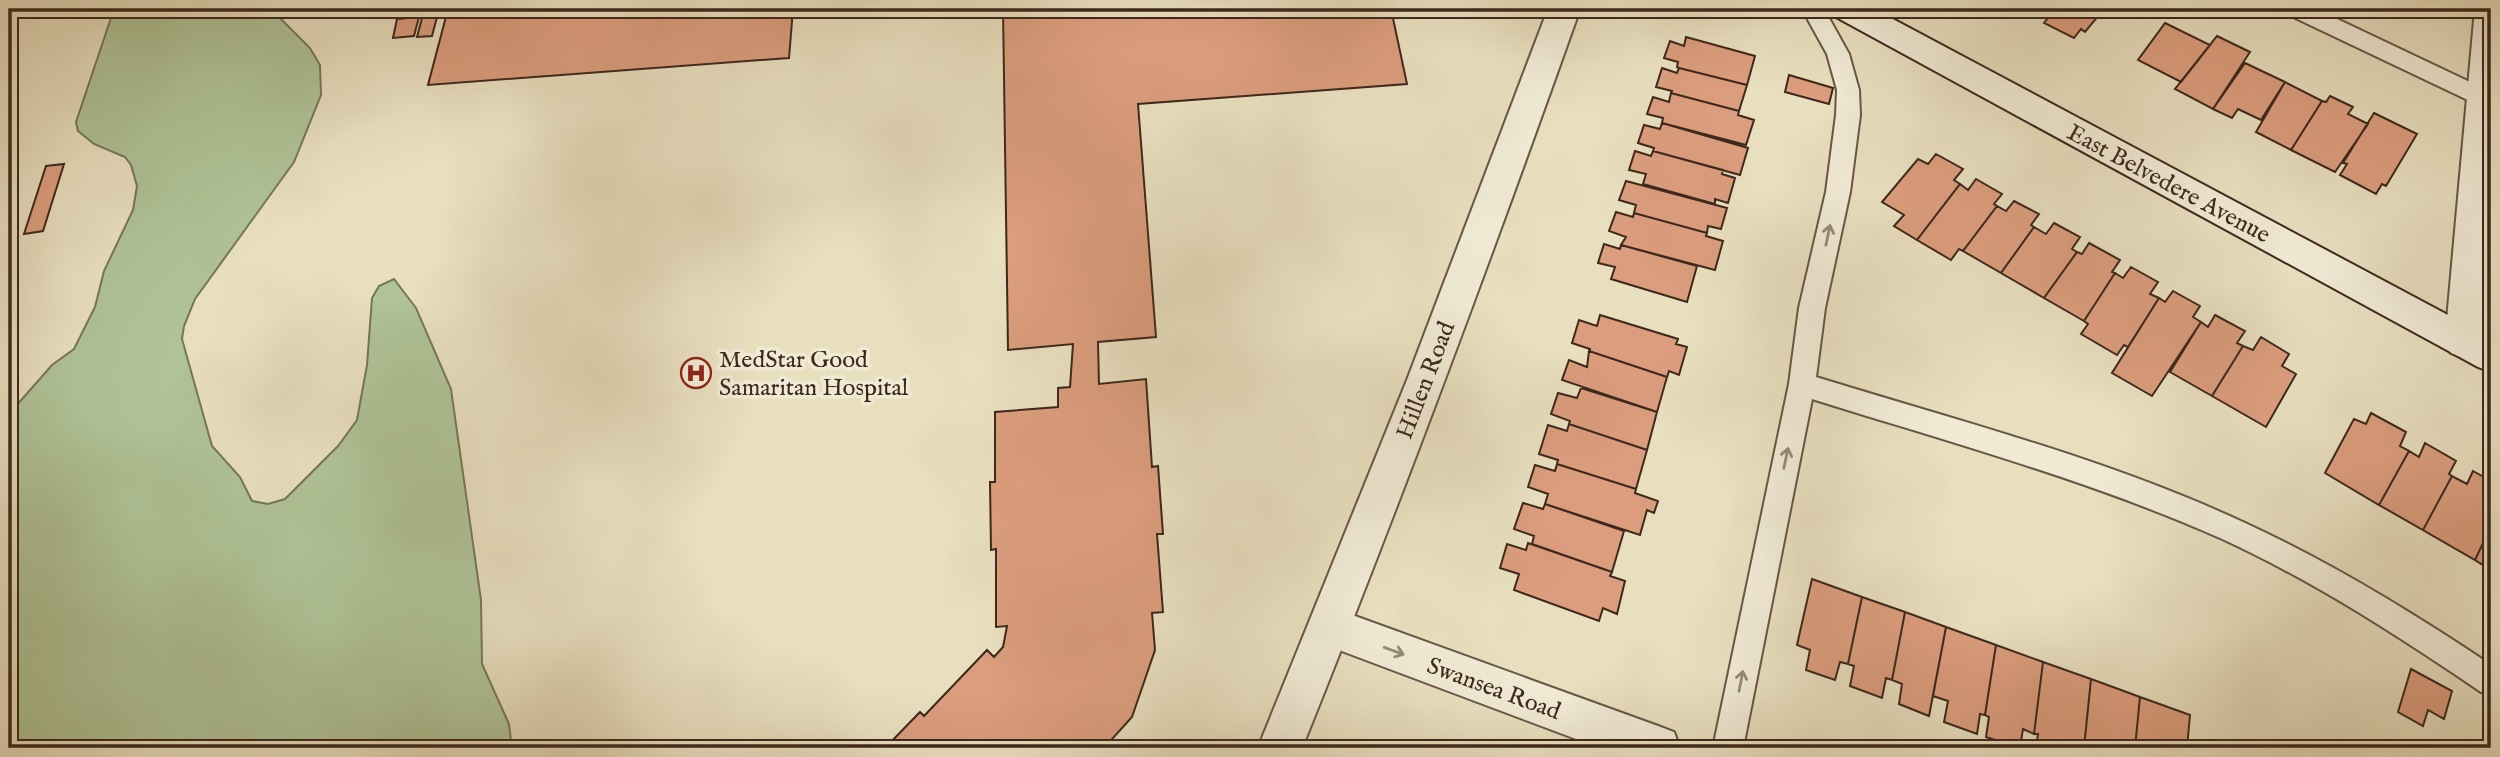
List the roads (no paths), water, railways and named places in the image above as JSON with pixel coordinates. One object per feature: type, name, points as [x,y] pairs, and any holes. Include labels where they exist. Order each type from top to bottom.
[{"type":"street","name":"Hillen Road","points":[[1280,748],[1330,628],[1518,137],[1564,9]]},
{"type":"street","name":"East Belvedere Avenue","points":[[1847,9],[2478,349]]},
{"type":"street","points":[[2478,349],[2491,9]]},
{"type":"street","name":"Swansea Road","points":[[1330,628],[1658,748]]},
{"type":"lane","points":[[1728,748],[1802,384],[1812,308],[1838,192],[1848,115],[1848,89],[1838,54],[1813,9]]},
{"type":"lane","points":[[2297,9],[2488,101]]},
{"type":"lane","points":[[1802,384],[2084,473],[2193,513],[2274,551],[2403,622],[2491,682]]},
{"type":"place","name":"MedStar Good Samaritan Hospital","points":[[696,373]]}]
